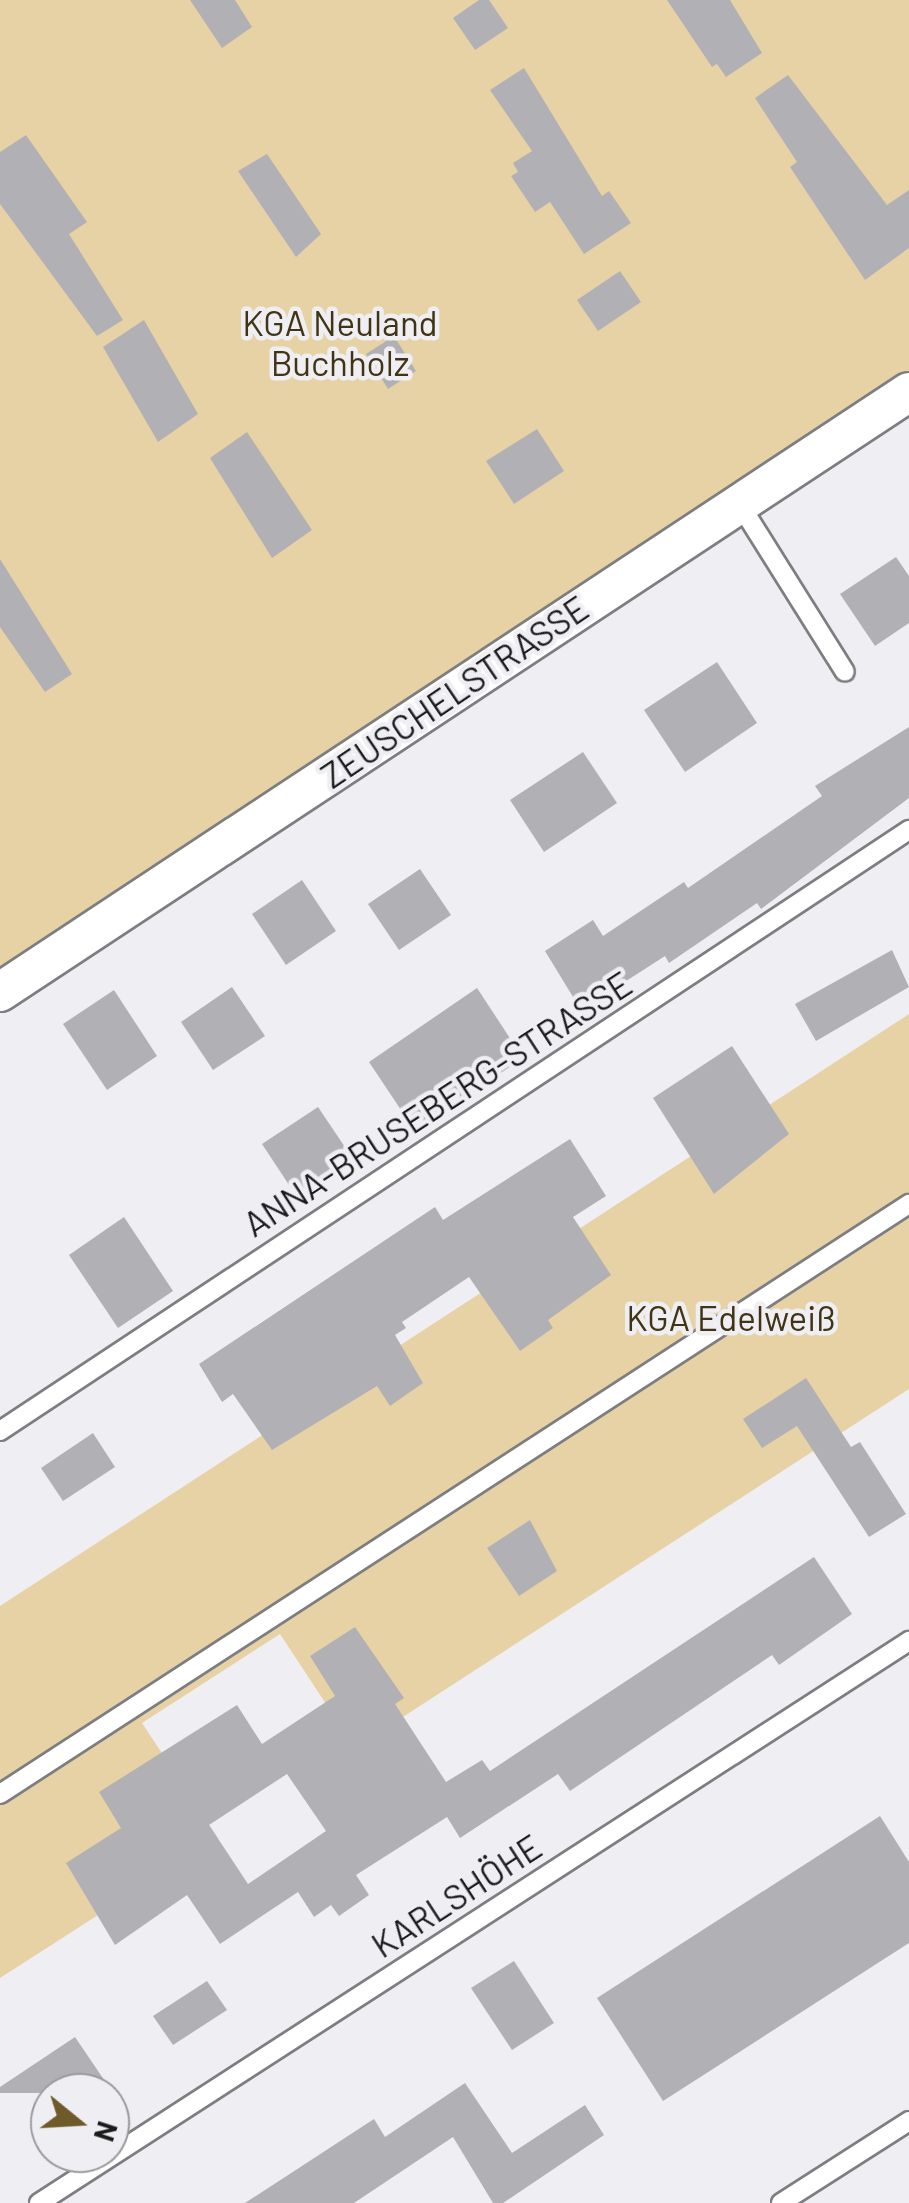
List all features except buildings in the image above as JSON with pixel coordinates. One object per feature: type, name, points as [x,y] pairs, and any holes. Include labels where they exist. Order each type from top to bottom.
[{"type":"street","name":"ZEUSCHELSTRASSE","points":[[0,992],[909,392]]},
{"type":"lane","points":[[739,503],[845,672]]},
{"type":"lane","name":"ANNA-BRUSEBERG-STRASSE","points":[[0,1431],[909,830]]},
{"type":"lane","points":[[0,1794],[909,1204]]},
{"type":"lane","name":"KARLSHÖHE","points":[[39,2203],[909,1642]]},
{"type":"lane","points":[[781,2203],[909,2120]]},
{"type":"green space","name":"KGA Neuland Buchholz","points":[[0,0],[909,0],[909,378],[0,973]]},
{"type":"green space","name":"KGA Edelweiß","points":[[909,1014],[909,1389],[355,1748],[280,1634],[142,1723],[218,1838],[0,1978],[0,1606]]}]
